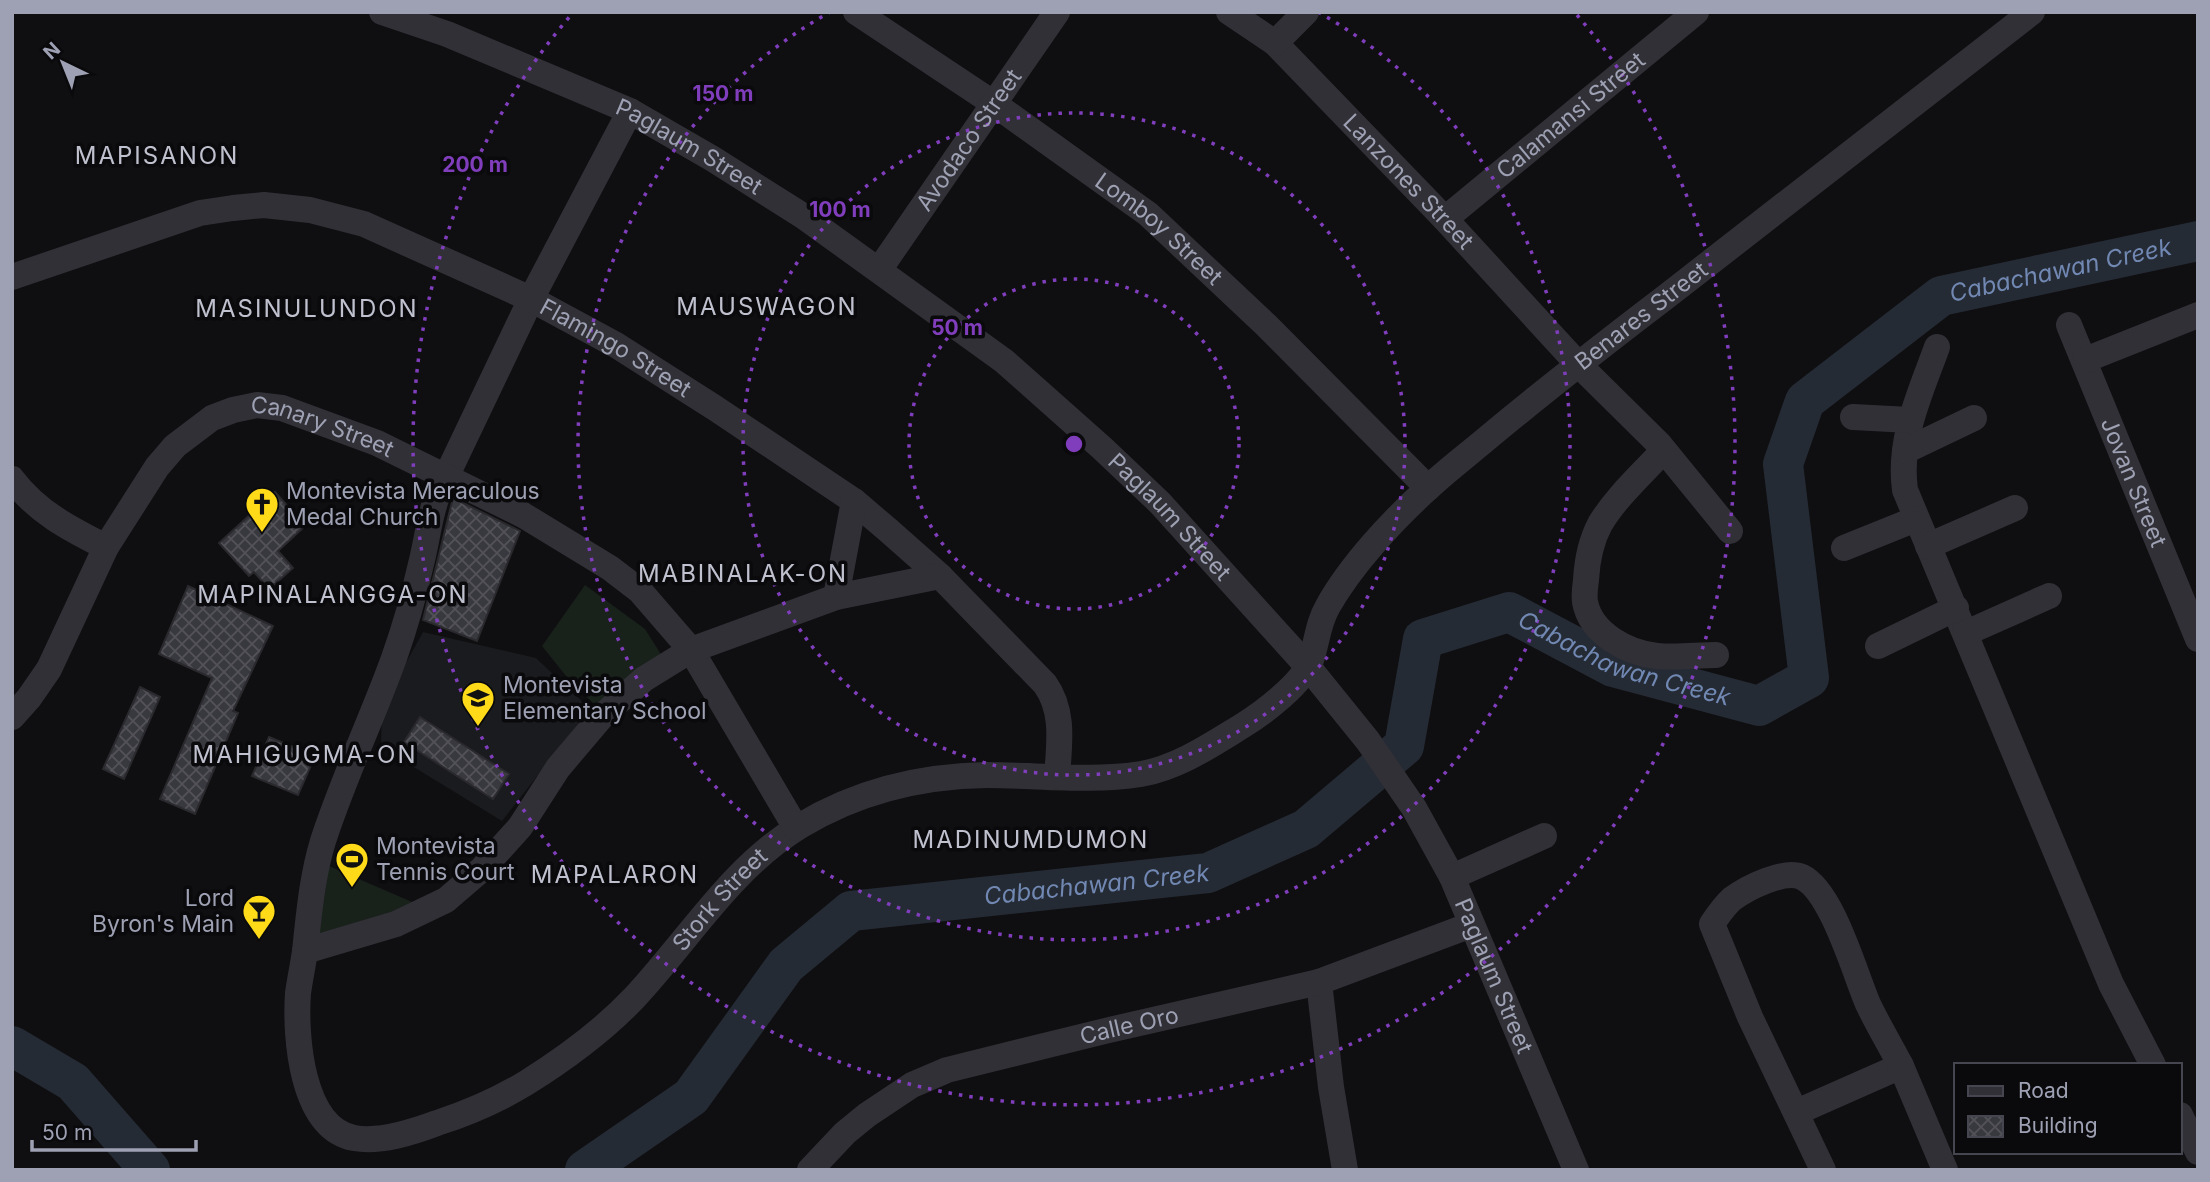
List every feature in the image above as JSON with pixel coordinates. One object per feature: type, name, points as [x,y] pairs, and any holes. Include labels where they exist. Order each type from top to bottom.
[{"type":"street","name":"Paglaum Street","points":[[382,12],[447,34],[629,111],[713,159],[880,270],[1004,361],[1160,503],[1309,667],[1368,741],[1414,808],[1452,877],[1576,1170]]},
{"type":"street","name":"Lomboy Street","points":[[856,12],[993,103],[1148,214],[1266,325],[1428,488]]},
{"type":"street","name":"Avodaco Street","points":[[880,270],[1057,12]]},
{"type":"street","name":"Lanzones Street","points":[[1229,12],[1275,43],[1445,219],[1577,363],[1659,444],[1730,531]]},
{"type":"street","points":[[1275,43],[1306,12]]},
{"type":"street","name":"Calamansi Street","points":[[1445,219],[1696,12]]},
{"type":"street","name":"Benares Street","points":[[1309,667],[1315,638],[1326,609],[1385,531],[1428,488],[1577,363],[2032,12]]},
{"type":"street","name":"Stork Street","points":[[629,111],[531,299],[446,476],[431,512],[423,556],[395,654],[322,844],[308,908],[298,998],[301,1056],[306,1084],[317,1110],[335,1130],[353,1138],[378,1138],[413,1132],[487,1105],[522,1085],[587,1042],[641,991],[698,920],[744,869],[796,828],[828,810],[860,797],[934,779],[985,775],[1057,778],[1140,774],[1163,769],[1249,722],[1284,694],[1309,667]]},
{"type":"street","name":"Flamingo Street","points":[[12,277],[200,213],[264,205],[310,210],[364,224],[531,299],[668,376],[854,501],[940,576],[1052,694],[1060,725],[1057,778]]},
{"type":"street","points":[[2085,360],[2198,315]]},
{"type":"street","name":"Jovan Street","points":[[2069,325],[2198,639]]},
{"type":"street","points":[[1937,347],[1910,419],[1902,469],[1905,490],[2111,984],[2153,1063]]},
{"type":"street","name":"Canary Street","points":[[12,717],[49,669],[106,547],[157,467],[175,446],[212,418],[233,410],[257,405],[282,408],[377,443],[523,514],[610,568],[640,591],[691,650],[796,828]]},
{"type":"street","points":[[1853,417],[1910,419]]},
{"type":"street","points":[[1905,451],[1974,418]]},
{"type":"street","points":[[1663,451],[1614,504],[1600,524],[1587,564],[1585,601],[1599,629],[1612,640],[1633,650],[1657,656],[1716,655]]},
{"type":"street","points":[[12,479],[46,514],[106,547]]},
{"type":"street","points":[[836,597],[854,501]]},
{"type":"street","points":[[1928,546],[2015,508]]},
{"type":"street","points":[[1844,548],[1916,519]]},
{"type":"street","points":[[305,951],[396,924],[446,900],[482,869],[520,827],[558,768],[602,716],[644,680],[691,650],[836,597],[940,576]]},
{"type":"street","points":[[1966,633],[2049,596]]},
{"type":"street","points":[[1878,646],[1956,608]]},
{"type":"street","points":[[1452,877],[1544,836]]},
{"type":"street","points":[[1823,1170],[1750,1017],[1712,924],[1733,899],[1768,880],[1785,875],[1800,876],[1808,881],[1820,895],[1837,925],[1869,1005],[1901,1066],[1945,1170]]},
{"type":"street","name":"Calle Oro","points":[[810,1170],[845,1133],[867,1115],[912,1086],[947,1070],[1319,982],[1471,925]]},
{"type":"street","points":[[1319,982],[1345,1170]]},
{"type":"street","points":[[1797,1112],[1901,1066]]},
{"type":"street","points":[[2182,1119],[2198,1152]]},
{"type":"shaded area","points":[[585,585],[645,629],[662,656],[597,707],[566,676],[542,646]]},
{"type":"shaded area","name":"Montevista Elementary School","points":[[423,632],[536,658],[590,709],[502,821],[381,747],[382,706]]},
{"type":"shaded area","name":"Montevista Tennis Court","points":[[329,866],[433,911],[304,950]]},
{"type":"building","name":"Montevista Meraculous Medal Church","points":[[275,492],[305,526],[278,551],[293,568],[269,589],[254,572],[249,576],[219,543]]},
{"type":"building","points":[[453,498],[520,531],[477,641],[423,620]]},
{"type":"building","points":[[188,586],[273,626],[233,711],[238,713],[195,814],[160,799],[212,678],[159,654]]},
{"type":"building","points":[[140,687],[160,697],[124,779],[103,769]]},
{"type":"building","points":[[420,717],[509,774],[493,799],[404,742]]},
{"type":"building","points":[[269,737],[315,756],[298,795],[252,776]]},
{"type":"waterway","name":"Cabachawan Creek","points":[[585,1170],[691,1097],[786,965],[851,911],[1208,873],[1306,829],[1404,746],[1423,639],[1509,612],[1613,667],[1759,706],[1809,678],[1783,464],[1805,401],[1941,296],[2198,241]]},
{"type":"waterway","name":"Cabachawan Creek","points":[[12,1046],[73,1082],[150,1170]]},
{"type":"place","name":"Montevista Meraculous Medal Church","points":[[262,534]]},
{"type":"place","name":"Montevista Elementary School","points":[[478,728]]},
{"type":"place","name":"Montevista Tennis Court","points":[[352,889]]},
{"type":"place","name":"Lord Byron's Main","points":[[259,941]]},
{"type":"district","name":"MAPISANON","points":[[157,156]]},
{"type":"district","name":"MAUSWAGON","points":[[767,307]]},
{"type":"district","name":"MASINULUNDON","points":[[307,309]]},
{"type":"district","name":"MABINALAK-ON","points":[[743,574]]},
{"type":"district","name":"MAPINALANGGA-ON","points":[[333,595]]},
{"type":"district","name":"MAHIGUGMA-ON","points":[[305,755]]},
{"type":"district","name":"MADINUMDUMON","points":[[1031,840]]},
{"type":"district","name":"MAPALARON","points":[[615,875]]}]
